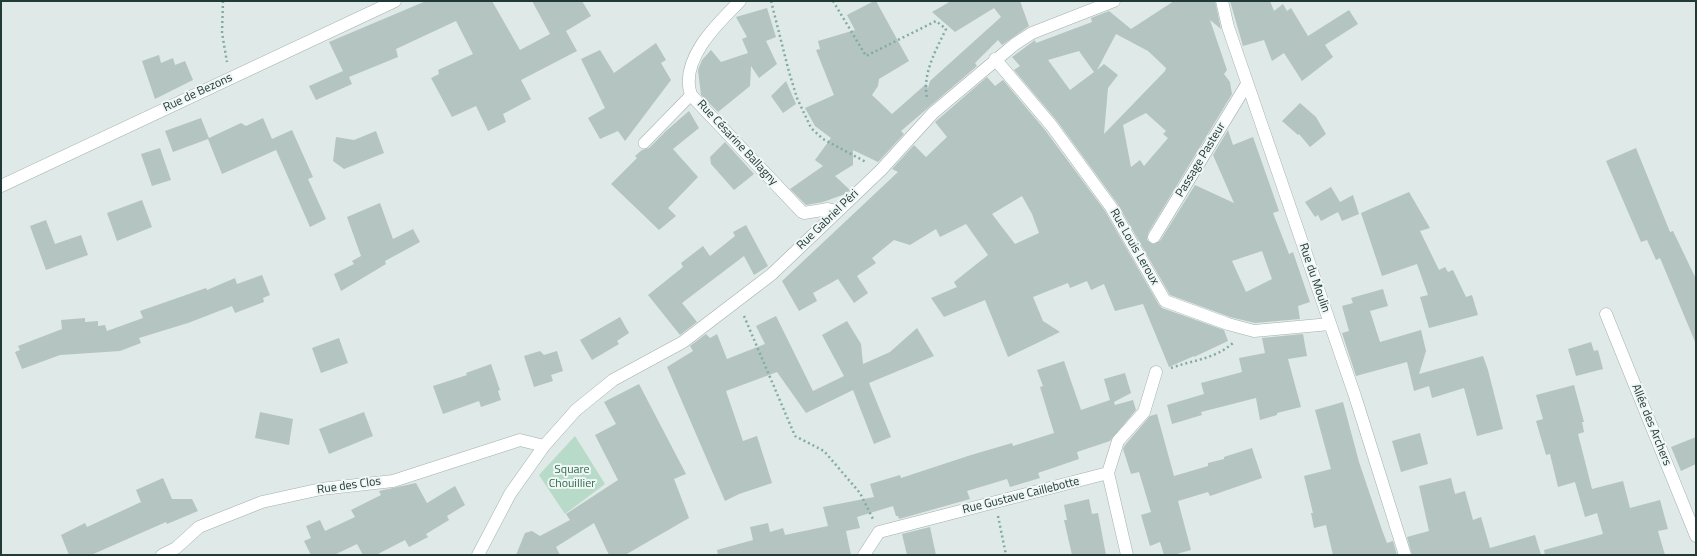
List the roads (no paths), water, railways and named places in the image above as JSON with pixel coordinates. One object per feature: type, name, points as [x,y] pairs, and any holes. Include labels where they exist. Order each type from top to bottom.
[{"type":"street","name":"Rue de Bezons","points":[[1,186],[395,1]]},
{"type":"street","name":"Rue Césarine Ballagny","points":[[740,1],[702,45],[693,60],[688,80],[691,95],[802,212],[804,213],[828,209],[838,211]]},
{"type":"street","name":"Rue Gabriel Péri","points":[[480,554],[510,494],[544,446],[576,410],[613,380],[683,342],[772,274],[881,170],[933,114],[995,59],[1032,33],[1114,1]]},
{"type":"street","name":"Rue du Moulin","points":[[1222,1],[1228,27],[1355,396],[1405,555]]},
{"type":"street","name":"Rue Louis Leroux","points":[[995,59],[1051,125],[1111,206],[1165,302],[1228,324],[1254,331],[1330,324]]},
{"type":"street","name":"Passage Pasteur","points":[[1154,237],[1248,84]]},
{"type":"street","name":"Allée des Archers","points":[[1606,314],[1696,536]]},
{"type":"street","points":[[1127,555],[1108,473],[1118,441],[1144,412],[1156,372]]},
{"type":"street","name":"Rue des Clos","points":[[162,555],[176,548],[199,527],[262,502],[321,490],[393,481],[520,440],[544,446]]},
{"type":"street","name":"Rue Gustave Caillebotte","points":[[864,555],[879,532],[1108,473]]},
{"type":"lane","points":[[644,143],[691,95]]},
{"type":"park label","name":"Square Chouillier","points":[[572,477]]}]
